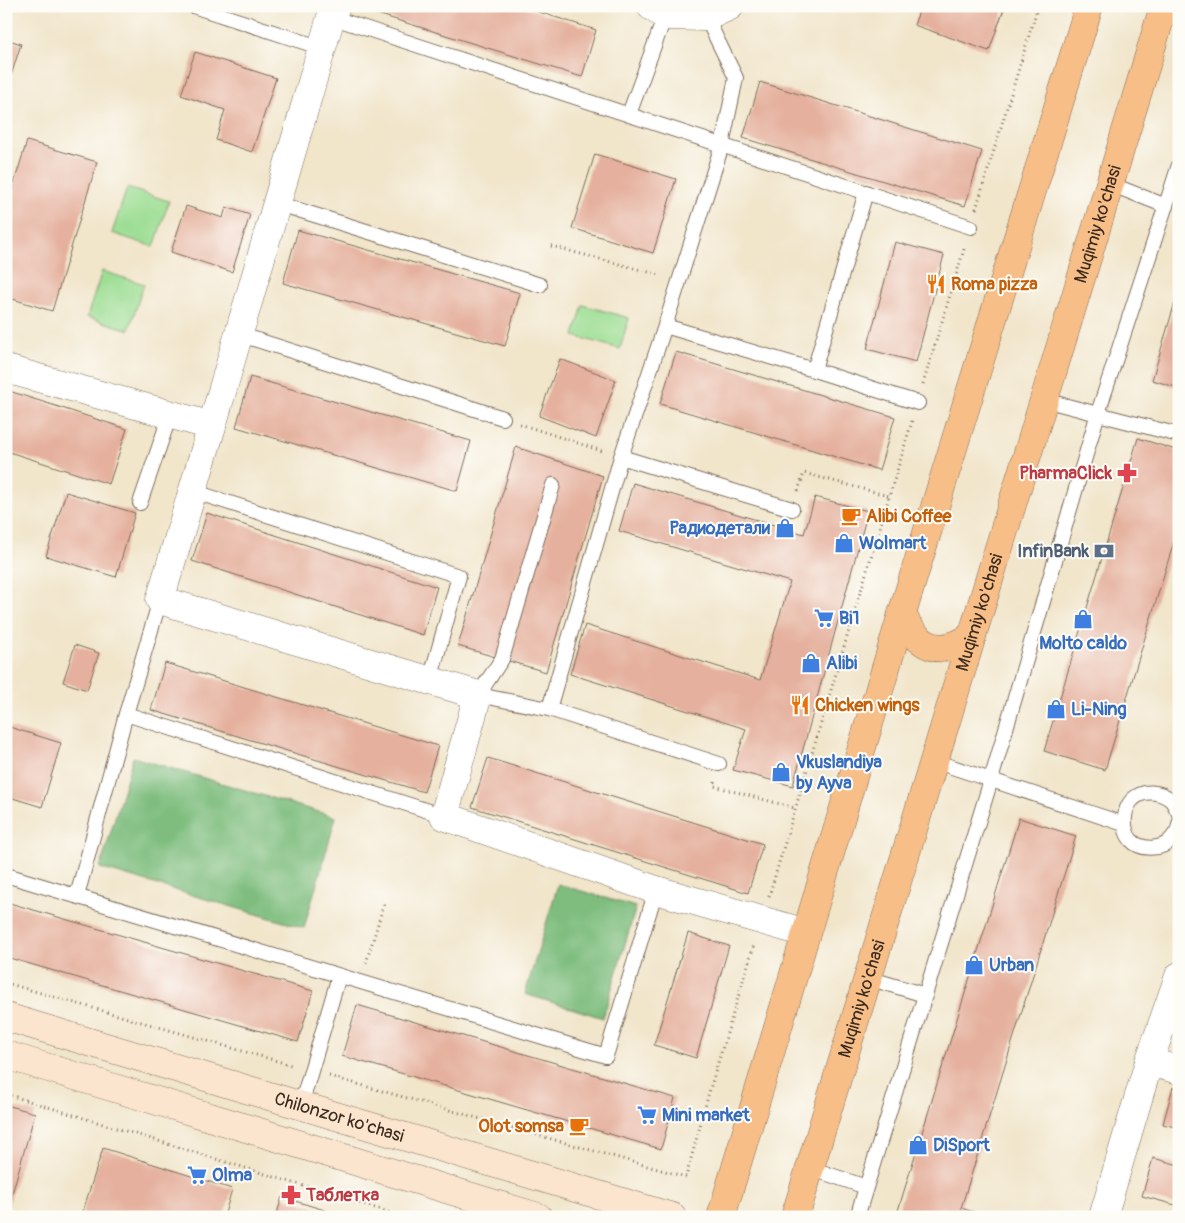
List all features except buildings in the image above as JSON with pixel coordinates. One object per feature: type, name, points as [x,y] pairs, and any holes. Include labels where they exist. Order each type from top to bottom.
[{"type":"main road","points":[[721,1217],[902,614],[1089,6]]},
{"type":"main road","name":"Muqimiy ko'chasi","points":[[795,1217],[1164,6]]},
{"type":"main road","points":[[902,614],[913,634],[931,646],[951,647],[972,636]]},
{"type":"main road","name":"Chilonzor ko'chasi","points":[[6,1017],[672,1217]]},
{"type":"main road","points":[[6,1055],[538,1217]]},
{"type":"street","points":[[658,11],[718,12]]},
{"type":"street","points":[[333,12],[160,600],[478,695],[444,816],[656,890],[806,934]]},
{"type":"street","points":[[6,369],[212,426]]},
{"type":"street","points":[[1103,1217],[1149,1062],[1179,976]]},
{"type":"street","points":[[1149,1062],[1179,1070]]},
{"type":"lane","points":[[193,6],[322,48]]},
{"type":"lane","points":[[629,114],[658,11]]},
{"type":"lane","points":[[333,12],[629,114],[971,227]]},
{"type":"lane","points":[[549,709],[621,458],[666,326],[722,145],[736,78],[718,12]]},
{"type":"lane","points":[[857,1217],[991,780],[1098,413],[1179,166]]},
{"type":"lane","points":[[1110,184],[1166,206]]},
{"type":"lane","points":[[814,370],[866,192]]},
{"type":"lane","points":[[276,203],[540,285]]},
{"type":"lane","points":[[666,326],[918,403]]},
{"type":"lane","points":[[238,334],[503,418]]},
{"type":"lane","points":[[1044,400],[1179,435]]},
{"type":"lane","points":[[140,503],[170,415]]},
{"type":"lane","points":[[621,458],[792,509]]},
{"type":"lane","points":[[553,485],[502,659],[478,695],[549,709],[719,764]]},
{"type":"lane","points":[[192,491],[459,576],[430,680]]},
{"type":"lane","points":[[77,896],[126,714],[160,600]]},
{"type":"lane","points":[[126,714],[444,816]]},
{"type":"lane","points":[[934,761],[1124,824]]},
{"type":"lane","points":[[1179,813],[1172,801],[1160,793],[1145,793],[1132,800],[1125,812],[1124,824],[1131,839],[1143,847],[1158,848],[1170,841],[1179,828],[1179,824]]},
{"type":"lane","points":[[6,875],[606,1056],[656,890]]},
{"type":"lane","points":[[301,1105],[339,976]]},
{"type":"lane","points":[[868,978],[925,995]]},
{"type":"lane","points":[[810,1168],[866,1187]]},
{"type":"path","points":[[6,983],[686,1178],[710,1089],[1038,6]]},
{"type":"path","points":[[552,246],[680,280]]},
{"type":"path","points":[[525,426],[621,458]]},
{"type":"path","points":[[792,509],[804,473],[889,496]]},
{"type":"path","points":[[719,764],[714,786],[795,808]]},
{"type":"path","points":[[360,982],[384,904]]},
{"type":"path","points":[[6,1094],[404,1217]]},
{"type":"green space","points":[[127,188],[169,201],[154,247],[112,233]]},
{"type":"green space","points":[[102,271],[144,284],[129,330],[87,317]]},
{"type":"green space","points":[[583,305],[629,318],[620,349],[574,336]]},
{"type":"green space","points":[[133,757],[336,817],[304,928],[100,868]]},
{"type":"green space","points":[[558,884],[636,907],[603,1018],[525,994]]},
{"type":"place","name":"Roma pizza","points":[[936,284]]},
{"type":"place","name":"PharmaClick","points":[[1127,473]]},
{"type":"place","name":"Alibi Coffee","points":[[851,516]]},
{"type":"place","name":"Радиодетали","points":[[785,528]]},
{"type":"place","name":"Wolmart","points":[[844,543]]},
{"type":"place","name":"InfinBank","points":[[1104,551]]},
{"type":"place","name":"Bi1","points":[[824,618]]},
{"type":"place","name":"Molto caldo","points":[[1083,619]]},
{"type":"place","name":"Alibi","points":[[811,663]]},
{"type":"place","name":"Chicken wings","points":[[800,705]]},
{"type":"place","name":"Li-Ning","points":[[1056,709]]},
{"type":"place","name":"Vkuslandiya by Ayva","points":[[781,772]]},
{"type":"place","name":"Urban","points":[[974,965]]},
{"type":"place","name":"Mini market","points":[[647,1115]]},
{"type":"place","name":"Olot somsa","points":[[579,1126]]},
{"type":"place","name":"DiSport","points":[[918,1145]]},
{"type":"place","name":"Olma","points":[[197,1175]]},
{"type":"place","name":"Таблетка","points":[[291,1195]]}]
